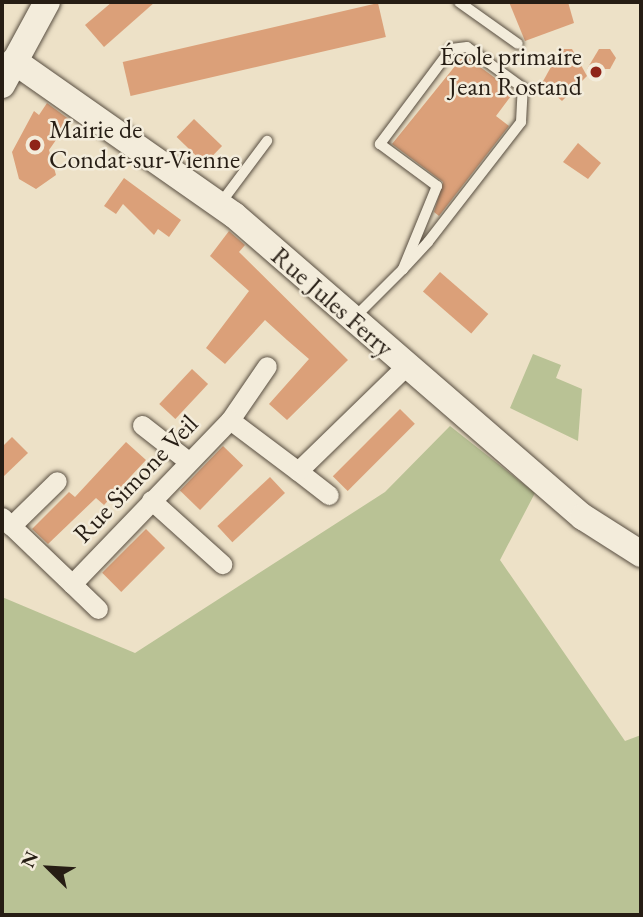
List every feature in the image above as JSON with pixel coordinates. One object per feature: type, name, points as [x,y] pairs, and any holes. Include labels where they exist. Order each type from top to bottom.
[{"type":"main road","points":[[2,85],[47,2]]},
{"type":"main road","name":"Rue Jules Ferry","points":[[14,61],[220,205],[583,517],[641,554]]},
{"type":"street","points":[[230,420],[268,366]]},
{"type":"street","points":[[298,471],[406,366]]},
{"type":"street","name":"Rue Simone Veil","points":[[6,522],[72,584],[230,420],[329,495]]},
{"type":"street","points":[[142,425],[188,461]]},
{"type":"street","points":[[6,522],[57,481]]},
{"type":"street","points":[[151,500],[222,564]]},
{"type":"street","points":[[72,584],[98,608]]},
{"type":"lane","points":[[459,2],[518,44]]},
{"type":"lane","points":[[352,321],[404,269],[521,122],[523,88],[467,47],[451,49],[380,144],[437,186],[404,269]]},
{"type":"lane","points":[[220,205],[267,141]]},
{"type":"green space","points":[[533,354],[561,365],[556,378],[582,389],[578,441],[510,408]]},
{"type":"green space","points":[[450,426],[535,493],[500,560],[625,741],[641,735],[641,915],[2,915],[2,597],[135,653],[385,492]]},
{"type":"building","points":[[112,2],[155,2],[104,47],[85,25]]},
{"type":"building","points":[[509,2],[568,2],[574,23],[525,41]]},
{"type":"building","points":[[378,3],[386,37],[131,96],[123,62]]},
{"type":"building","points":[[561,49],[572,49],[587,76],[562,101],[542,83]]},
{"type":"building","points":[[599,49],[610,49],[616,58],[610,69],[587,69]]},
{"type":"building","points":[[464,55],[514,92],[496,116],[509,126],[439,216],[434,212],[443,182],[392,144]]},
{"type":"building","name":"Mairie de Condat-sur-Vienne","points":[[47,103],[70,120],[49,150],[56,175],[36,189],[19,179],[12,152],[34,111],[39,115]]},
{"type":"building","points":[[194,119],[222,146],[205,164],[177,137]]},
{"type":"building","points":[[578,143],[601,163],[588,179],[563,162]]},
{"type":"building","points":[[124,178],[181,220],[169,237],[158,229],[154,235],[123,204],[116,214],[104,206]]},
{"type":"building","points":[[229,231],[245,245],[239,252],[348,360],[287,420],[269,404],[309,359],[265,320],[225,364],[206,348],[249,291],[210,256]]},
{"type":"building","points":[[440,272],[488,314],[471,334],[423,292]]},
{"type":"building","points":[[192,369],[208,384],[175,419],[159,404]]},
{"type":"building","points":[[400,409],[415,424],[348,491],[333,476]]},
{"type":"building","points":[[12,437],[28,453],[2,478],[2,447]]},
{"type":"building","points":[[126,442],[146,460],[104,505],[96,498],[48,544],[32,529],[69,492],[75,497]]},
{"type":"building","points":[[223,446],[243,465],[200,510],[180,491]]},
{"type":"building","points":[[270,477],[285,493],[232,542],[217,526]]},
{"type":"building","points":[[146,529],[165,548],[121,592],[102,573]]},
{"type":"place","name":"École primaire Jean Rostand","points":[[596,72]]},
{"type":"place","name":"Mairie de Condat-sur-Vienne","points":[[35,145]]}]
